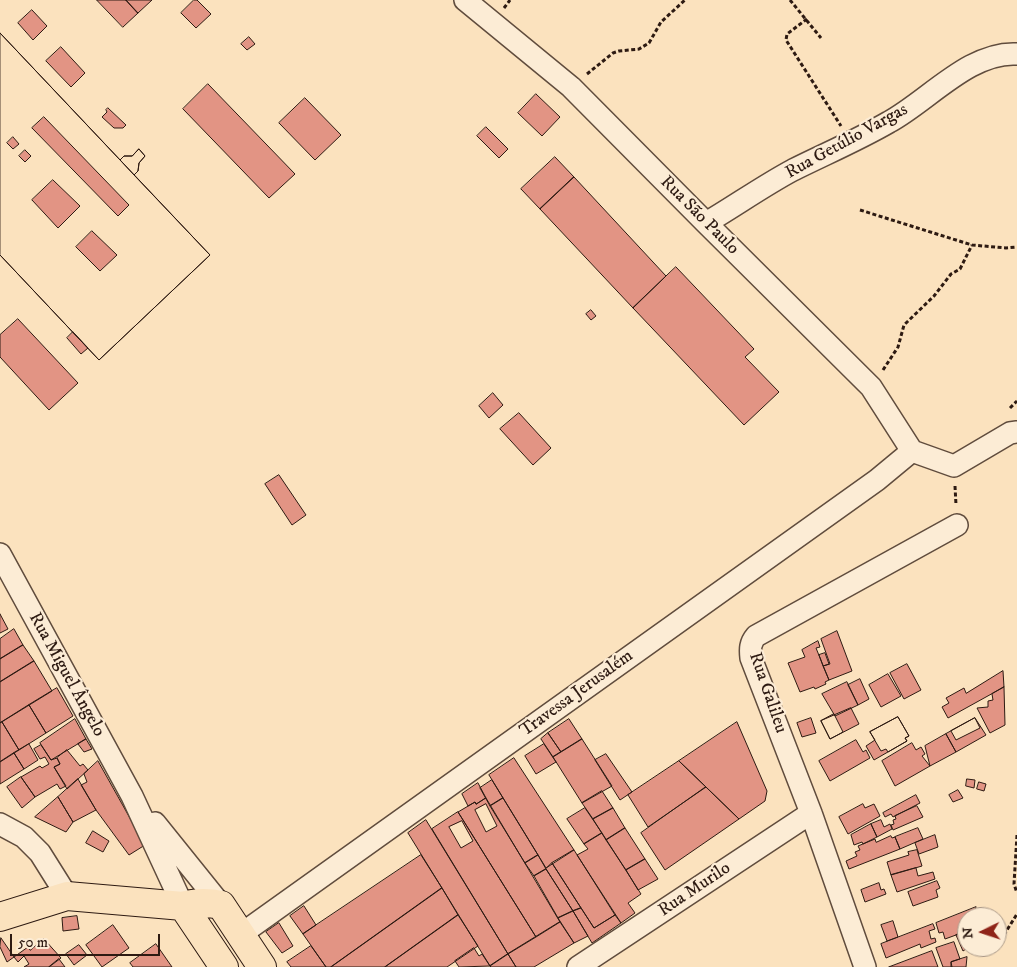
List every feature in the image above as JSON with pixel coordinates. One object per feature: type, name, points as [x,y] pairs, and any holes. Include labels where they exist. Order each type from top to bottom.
[{"type":"main road","points":[[0,917],[67,896],[183,906],[198,903],[221,905]]},
{"type":"main road","name":"Rua Miguel Ângelo","points":[[221,905],[262,967]]},
{"type":"main road","name":"Rua Miguel Ângelo","points":[[183,906],[224,967]]},
{"type":"street","name":"Rua São Paulo","points":[[465,0],[571,87],[871,387],[912,451]]},
{"type":"street","name":"Rua Getúlio Vargas","points":[[706,223],[792,171],[890,122],[965,69],[1006,53],[1017,54]]},
{"type":"street","points":[[912,451],[954,466],[1010,433],[1017,432]]},
{"type":"street","name":"Travessa Jerusalém","points":[[240,935],[878,480],[912,451]]},
{"type":"street","name":"Rua Galileu","points":[[865,967],[811,813],[751,658],[750,649],[752,641],[756,636],[957,524]]},
{"type":"street","name":"Rua Miguel Ângelo","points":[[0,554],[132,796],[183,906]]},
{"type":"street","name":"Rua Miguel Ângelo","points":[[132,796],[221,905]]},
{"type":"street","name":"Rua Murilo","points":[[578,967],[811,813]]},
{"type":"street","points":[[0,824],[24,837],[40,853],[67,896]]},
{"type":"path","points":[[571,87],[614,53],[639,49],[649,43],[661,22],[685,0]]},
{"type":"path","points":[[790,0],[821,38]]},
{"type":"path","points":[[807,19],[787,34],[786,40],[851,142]]},
{"type":"path","points":[[860,210],[972,245],[1017,247]]},
{"type":"path","points":[[871,387],[894,354],[904,325],[934,296],[951,274],[960,269],[972,245]]},
{"type":"path","points":[[1010,408],[1017,401]]},
{"type":"path","points":[[954,466],[957,524]]},
{"type":"path","points":[[1017,835],[1014,884],[1017,893]]},
{"type":"path","points":[[1007,930],[1017,914]]},
{"type":"building","points":[[97,0],[126,0],[138,13],[123,27]]},
{"type":"building","points":[[126,0],[152,0],[138,13]]},
{"type":"building","points":[[194,0],[197,0],[211,14],[196,28],[181,13]]},
{"type":"building","points":[[32,10],[47,26],[33,40],[18,23]]},
{"type":"building","points":[[0,33],[120,160],[124,156],[132,156],[139,149],[145,156],[139,163],[138,171],[134,175],[210,255],[99,360],[0,255]]},
{"type":"building","points":[[0,33],[210,255],[99,360],[0,255]]},
{"type":"building","points":[[249,37],[255,44],[247,50],[241,44]]},
{"type":"building","points":[[61,47],[85,73],[71,87],[46,61]]},
{"type":"building","points":[[208,84],[295,174],[269,198],[183,109]]},
{"type":"building","points":[[536,94],[560,117],[542,136],[518,113]]},
{"type":"building","points":[[305,98],[341,135],[315,160],[279,123]]},
{"type":"building","points":[[108,108],[126,125],[123,128],[114,128],[102,117]]},
{"type":"building","points":[[44,117],[129,205],[118,216],[32,128]]},
{"type":"building","points":[[486,127],[508,149],[499,158],[477,136]]},
{"type":"building","points":[[13,137],[19,144],[13,149],[7,143]]},
{"type":"building","points":[[139,149],[145,156],[139,163],[138,171],[134,175],[120,160],[124,156],[132,156]]},
{"type":"building","points":[[25,150],[31,156],[25,162],[19,156]]},
{"type":"building","points":[[555,157],[574,177],[540,209],[521,189]]},
{"type":"building","points":[[574,177],[666,276],[633,308],[540,209]]},
{"type":"building","points":[[53,180],[80,206],[58,228],[32,200]]},
{"type":"building","points":[[92,231],[117,255],[100,271],[76,247]]},
{"type":"building","points":[[676,267],[754,349],[745,357],[779,392],[744,425],[633,308]]},
{"type":"building","points":[[591,310],[596,316],[591,320],[586,314]]},
{"type":"building","points":[[18,319],[78,383],[49,410],[0,357],[0,335]]},
{"type":"building","points":[[73,332],[88,348],[81,354],[67,338]]},
{"type":"building","points":[[493,393],[503,405],[489,418],[479,406]]},
{"type":"building","points":[[519,413],[551,448],[533,465],[500,429]]},
{"type":"building","points":[[279,475],[306,515],[292,525],[265,484]]},
{"type":"building","points":[[0,614],[8,629],[0,633]]},
{"type":"building","points":[[14,629],[23,645],[0,659],[0,639]]},
{"type":"building","points":[[837,631],[852,671],[829,680],[823,666],[830,664],[821,639]]},
{"type":"building","points":[[818,641],[820,647],[816,648],[829,680],[825,682],[826,684],[815,689],[814,687],[800,692],[788,663],[805,657],[802,650]]},
{"type":"building","points":[[23,645],[34,661],[0,682],[0,659]]},
{"type":"building","points":[[825,653],[829,664],[823,666],[819,655]]},
{"type":"building","points":[[34,661],[52,691],[0,723],[0,682]]},
{"type":"building","points":[[907,664],[921,690],[904,699],[890,673]]},
{"type":"building","points":[[1003,671],[1004,687],[948,718],[942,707],[949,703],[946,698],[964,688],[966,693]]},
{"type":"building","points":[[888,674],[901,696],[881,707],[869,685]]},
{"type":"building","points":[[860,679],[869,699],[858,705],[848,685]]},
{"type":"building","points":[[847,682],[858,705],[835,716],[822,694]]},
{"type":"building","points":[[1004,687],[1005,725],[990,733],[977,708],[988,707],[988,701],[993,700],[992,694]]},
{"type":"building","points":[[57,688],[73,716],[46,733],[29,705]]},
{"type":"building","points":[[29,705],[46,733],[19,750],[2,722]]},
{"type":"building","points":[[851,708],[859,724],[830,739],[821,721]]},
{"type":"building","points":[[834,714],[843,732],[830,739],[821,721]]},
{"type":"building","points":[[898,717],[909,736],[905,738],[907,741],[874,760],[866,746],[875,740],[870,732]]},
{"type":"building","points":[[898,717],[909,736],[905,738],[907,741],[888,752],[886,749],[881,751],[870,732]]},
{"type":"building","points":[[811,718],[816,733],[802,737],[797,723]]},
{"type":"building","points":[[975,718],[980,728],[956,740],[951,731]]},
{"type":"building","points":[[975,718],[986,735],[956,752],[946,734]]},
{"type":"building","points":[[75,719],[86,739],[51,760],[40,743]]},
{"type":"building","points":[[569,719],[582,739],[561,752],[548,733]]},
{"type":"building","points":[[2,722],[19,750],[0,762],[0,723]]},
{"type":"building","points":[[737,722],[767,791],[765,801],[739,819],[679,761]]},
{"type":"building","points":[[548,733],[561,752],[553,757],[541,739]]},
{"type":"building","points":[[946,734],[956,752],[930,766],[925,746]]},
{"type":"building","points":[[86,739],[92,749],[84,752],[78,744]]},
{"type":"building","points":[[582,739],[612,786],[582,803],[553,757]]},
{"type":"building","points":[[856,740],[863,752],[866,750],[870,758],[830,781],[819,761]]},
{"type":"building","points":[[912,743],[916,750],[921,747],[925,754],[922,756],[930,766],[895,786],[882,761]]},
{"type":"building","points":[[29,744],[38,760],[24,769],[14,753]]},
{"type":"building","points":[[544,744],[556,762],[536,774],[525,756]]},
{"type":"building","points":[[41,745],[51,760],[57,758],[60,764],[54,767],[66,786],[60,789],[57,784],[35,797],[21,777],[40,766],[42,768],[49,764],[45,757],[40,759],[34,749]]},
{"type":"building","points":[[67,750],[80,766],[83,764],[88,770],[67,789],[54,767],[60,764],[57,758]]},
{"type":"building","points":[[14,753],[24,769],[0,784],[0,762]]},
{"type":"building","points":[[606,754],[632,792],[620,800],[595,760]]},
{"type":"building","points":[[514,758],[574,850],[546,868],[489,775]]},
{"type":"building","points":[[98,761],[145,845],[129,855],[96,810],[81,785],[87,782],[84,774]]},
{"type":"building","points":[[679,761],[706,787],[648,827],[628,795]]},
{"type":"building","points":[[21,777],[35,797],[22,808],[7,787]]},
{"type":"building","points":[[78,779],[96,810],[73,822],[58,797]]},
{"type":"building","points":[[967,779],[975,780],[974,788],[966,786]]},
{"type":"building","points":[[492,780],[503,798],[490,806],[480,788]]},
{"type":"building","points":[[979,782],[986,784],[984,791],[977,789]]},
{"type":"building","points":[[478,783],[486,798],[468,806],[462,794]]},
{"type":"building","points":[[706,787],[739,819],[665,870],[641,833]]},
{"type":"building","points":[[958,790],[963,798],[953,802],[949,795]]},
{"type":"building","points":[[602,791],[613,808],[593,819],[582,803]]},
{"type":"building","points":[[916,795],[920,803],[893,817],[891,814],[885,817],[883,813]]},
{"type":"building","points":[[58,797],[73,822],[66,832],[35,817]]},
{"type":"building","points":[[486,798],[560,922],[536,937],[458,812]]},
{"type":"building","points":[[503,798],[538,855],[525,863],[490,806]]},
{"type":"building","points":[[486,804],[497,826],[486,832],[475,810]]},
{"type":"building","points":[[863,804],[865,808],[874,804],[880,816],[848,834],[839,817]]},
{"type":"building","points":[[917,806],[923,817],[893,830],[891,825],[894,824],[895,816]]},
{"type":"building","points":[[585,808],[602,833],[584,844],[567,819]]},
{"type":"building","points":[[613,808],[625,828],[606,840],[593,819]]},
{"type":"building","points":[[458,812],[536,937],[508,954],[432,829]]},
{"type":"building","points":[[426,820],[508,954],[490,966],[408,833]]},
{"type":"building","points":[[881,820],[884,827],[890,824],[892,829],[877,837],[871,824]]},
{"type":"building","points":[[462,821],[473,841],[461,848],[449,827]]},
{"type":"building","points":[[871,824],[877,837],[863,844],[862,842],[854,845],[851,835]]},
{"type":"building","points":[[625,828],[645,859],[626,870],[606,840]]},
{"type":"building","points":[[918,828],[923,839],[900,849],[895,837]]},
{"type":"building","points":[[93,831],[109,841],[103,852],[86,843]]},
{"type":"building","points":[[602,833],[641,894],[628,903],[635,913],[621,923],[577,855],[588,849],[584,844]]},
{"type":"building","points":[[935,835],[938,847],[919,854],[915,843]]},
{"type":"building","points":[[891,836],[892,838],[895,837],[900,849],[849,869],[846,861],[857,856],[855,852],[860,850],[858,846],[875,839],[876,842]]},
{"type":"building","points":[[574,850],[615,915],[594,928],[552,863]]},
{"type":"building","points":[[917,850],[922,866],[891,875],[887,862],[909,855],[908,852]]},
{"type":"building","points":[[421,855],[442,888],[331,967],[326,967],[303,934]]},
{"type":"building","points":[[538,855],[546,869],[534,876],[525,863]]},
{"type":"building","points":[[645,859],[658,879],[638,890],[626,870]]},
{"type":"building","points":[[552,863],[581,908],[573,911],[546,869]]},
{"type":"building","points":[[916,868],[918,876],[933,872],[935,879],[897,892],[891,875]]},
{"type":"building","points":[[546,869],[573,911],[558,918],[534,876]]},
{"type":"building","points":[[937,881],[940,888],[936,890],[938,897],[913,906],[908,892]]},
{"type":"building","points":[[879,883],[881,890],[884,889],[886,894],[865,902],[861,890]]},
{"type":"building","points":[[442,888],[458,915],[385,967],[331,967]]},
{"type":"building","points":[[304,906],[316,925],[303,934],[290,916]]},
{"type":"building","points":[[581,908],[594,928],[615,915],[621,923],[592,943],[573,911]]},
{"type":"building","points":[[573,911],[588,936],[574,943],[558,918]]},
{"type":"building","points":[[458,915],[478,946],[447,967],[385,967]]},
{"type":"building","points":[[957,915],[957,935],[945,939],[943,932],[939,933],[936,923]]},
{"type":"building","points":[[77,916],[79,929],[63,931],[62,918]]},
{"type":"building","points":[[893,921],[898,937],[887,941],[881,925]]},
{"type":"building","points":[[560,922],[574,943],[534,967],[516,967],[508,954]]},
{"type":"building","points":[[279,923],[293,946],[282,953],[266,932]]},
{"type":"building","points":[[933,924],[935,929],[929,931],[931,939],[935,938],[936,942],[921,948],[920,944],[886,958],[881,944]]},
{"type":"building","points":[[113,925],[129,948],[102,967],[86,945]]},
{"type":"building","points":[[1,938],[14,957],[7,962],[0,947]]},
{"type":"building","points":[[44,939],[61,958],[49,967],[24,967],[29,964],[24,956],[18,962],[14,957],[28,947],[30,950]]},
{"type":"building","points":[[954,942],[957,957],[960,959],[951,962],[952,967],[943,967],[936,948]]},
{"type":"building","points":[[156,944],[172,967],[133,967],[130,963]]},
{"type":"building","points":[[79,945],[87,955],[74,965],[66,954]]},
{"type":"building","points":[[311,946],[326,967],[291,967],[287,962]]},
{"type":"building","points":[[474,948],[479,956],[482,954],[490,966],[459,967],[455,961]]},
{"type":"building","points":[[932,951],[938,967],[889,967]]},
{"type":"building","points":[[508,954],[516,967],[490,966]]},
{"type":"building","points":[[967,957],[966,967],[951,967],[951,962]]},
{"type":"building","points":[[59,959],[65,967],[49,967]]}]
